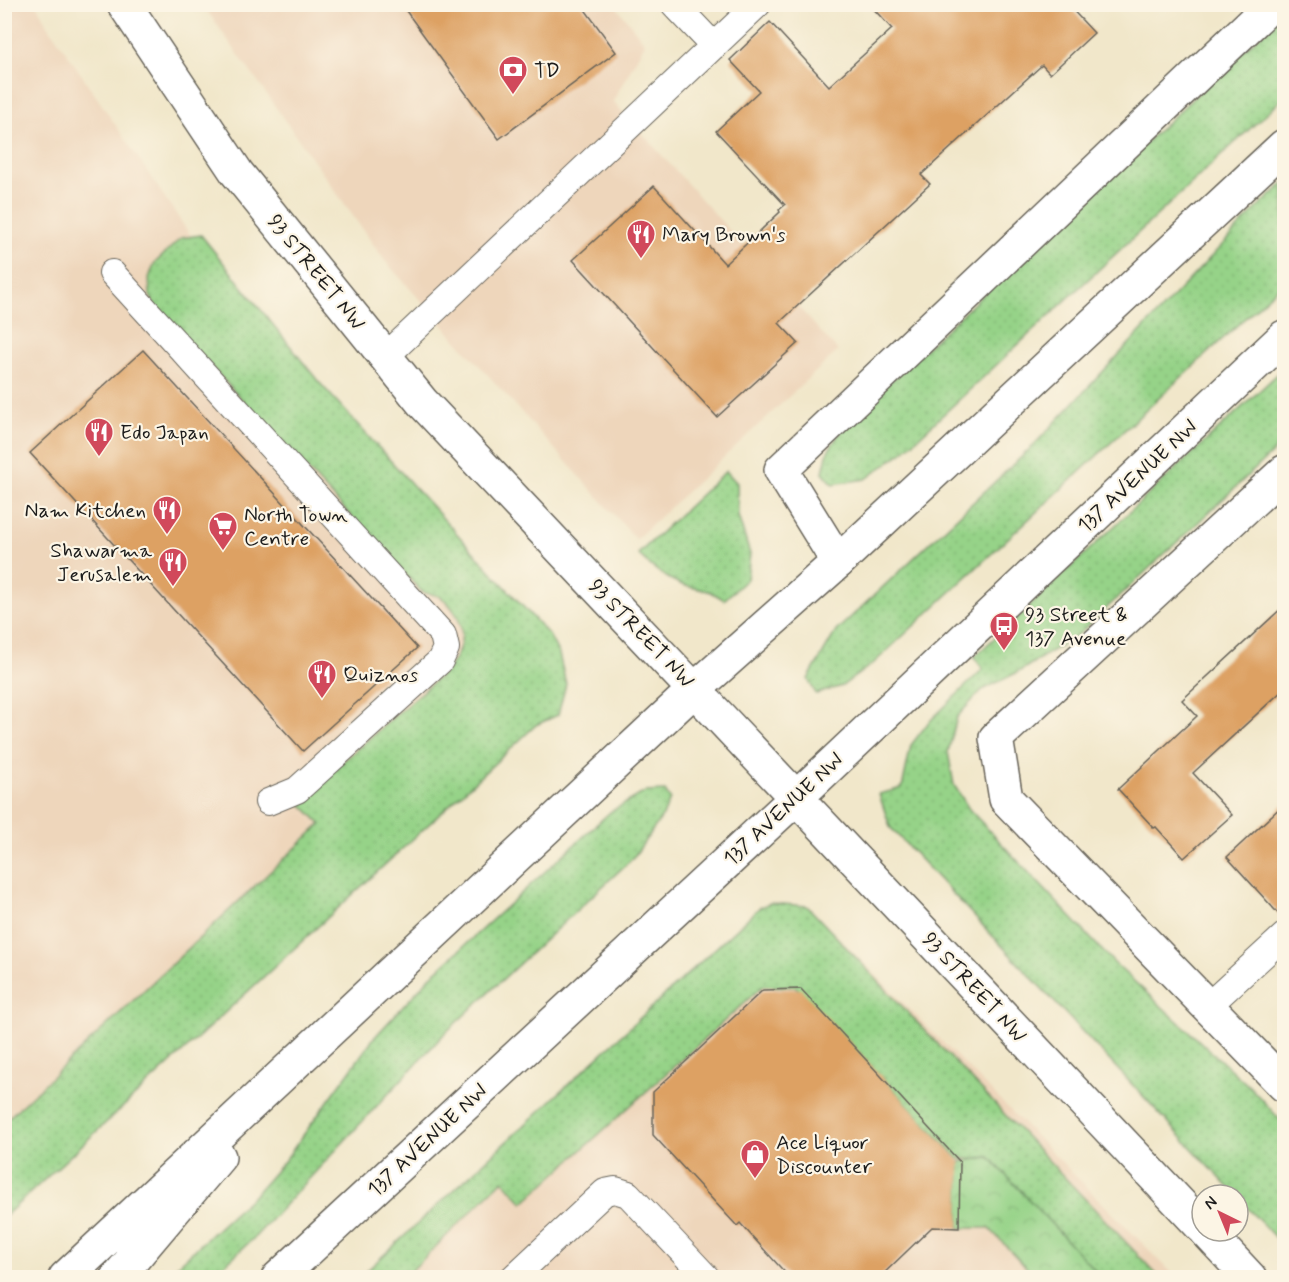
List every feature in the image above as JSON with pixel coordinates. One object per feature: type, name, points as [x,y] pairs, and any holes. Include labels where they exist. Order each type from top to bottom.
[{"type":"main road","name":"93 STREET NW","points":[[124,4],[237,173],[422,402],[1190,1214]]},
{"type":"main road","points":[[838,562],[781,470],[1272,4]]},
{"type":"main road","points":[[64,1278],[695,689],[838,562],[1284,146]]},
{"type":"main road","name":"137 AVENUE NW","points":[[278,1278],[797,797],[1284,337]]},
{"type":"main road","points":[[1284,472],[996,738],[1006,799],[1209,1005],[1284,1085]]},
{"type":"main road","points":[[117,1278],[324,1035]]},
{"type":"main road","points":[[1217,1243],[1250,1278]]},
{"type":"lane","points":[[674,4],[714,46]]},
{"type":"lane","points":[[386,356],[758,4]]},
{"type":"lane","points":[[112,273],[443,635],[446,648],[440,661],[297,790],[268,802]]},
{"type":"lane","points":[[1209,1005],[1284,936]]},
{"type":"lane","points":[[513,1278],[605,1192],[615,1190],[628,1194],[707,1278]]},
{"type":"shaded area","points":[[36,4],[47,24],[235,301],[535,623],[5,1215],[4,5]]},
{"type":"shaded area","points":[[203,5],[615,5],[645,43],[613,101],[838,351],[636,539],[385,261]]},
{"type":"shaded area","points":[[770,903],[807,906],[1176,1277],[374,1278]]},
{"type":"green space","points":[[1284,13],[1284,97],[904,451],[866,479],[833,484],[823,472],[828,451],[846,423]]},
{"type":"green space","points":[[1284,183],[1284,282],[875,662],[842,686],[816,694],[808,679],[836,631],[1033,446],[1254,211]]},
{"type":"green space","points":[[201,235],[319,382],[549,635],[559,654],[566,684],[558,715],[536,725],[5,1216],[5,1121],[321,824],[298,801],[447,670],[456,657],[461,643],[459,621],[447,602],[438,596],[422,592],[158,310],[150,296],[149,278],[154,264],[181,238]]},
{"type":"green space","points":[[1284,368],[1284,442],[1079,634],[1020,671],[982,690],[957,717],[948,752],[954,785],[969,809],[1114,963],[1251,1088],[1284,1124],[1284,1247],[1250,1211],[1250,1183],[1225,1183],[890,827],[879,794],[902,788],[911,745],[928,723],[983,669],[974,657]]},
{"type":"green space","points":[[726,471],[737,483],[738,516],[750,554],[747,579],[724,600],[707,591],[674,581],[638,554]]},
{"type":"green space","points":[[665,791],[670,799],[664,814],[633,858],[444,1034],[254,1238],[211,1277],[165,1277],[256,1193],[286,1159],[373,1039],[432,975],[610,812],[645,792]]},
{"type":"green space","points":[[770,903],[807,906],[1159,1277],[1101,1277],[989,1157],[959,1159],[796,987],[763,986],[523,1203],[503,1180],[405,1277],[359,1278],[759,908]]},
{"type":"green space","points":[[989,1157],[1101,1277],[1035,1277],[989,1228],[959,1228],[960,1162]]},
{"type":"building","name":"TD","points":[[401,4],[581,4],[616,52],[499,139]]},
{"type":"building","points":[[869,4],[1067,4],[1094,33],[1050,74],[1042,65],[921,175],[930,184],[779,323],[798,343],[717,417],[573,260],[654,186],[725,264],[785,205],[716,131],[759,91],[730,60],[770,22],[829,86],[892,29]]},
{"type":"building","name":"North Town Centre","points":[[143,350],[417,648],[303,751],[30,453]]},
{"type":"building","points":[[1284,606],[1284,689],[1193,773],[1232,815],[1184,858],[1118,789],[1197,716],[1182,700]]},
{"type":"building","points":[[1284,804],[1284,920],[1227,857]]},
{"type":"building","points":[[801,989],[960,1162],[959,1228],[932,1227],[879,1278],[790,1278],[740,1223],[737,1226],[653,1135],[653,1092],[763,990]]},
{"type":"place","name":"TD","points":[[513,96]]},
{"type":"place","name":"Mary Brown's","points":[[641,260]]},
{"type":"place","name":"Edo Japan","points":[[99,458]]},
{"type":"place","name":"Nam Kitchen","points":[[167,536]]},
{"type":"place","name":"North Town Centre","points":[[223,552]]},
{"type":"place","name":"Shawarma Jerusalem","points":[[173,588]]},
{"type":"place","name":"93 Street & 137 Avenue","points":[[1004,652]]},
{"type":"place","name":"Quiznos","points":[[322,700]]},
{"type":"place","name":"Ace Liquor Discounter","points":[[755,1180]]}]
